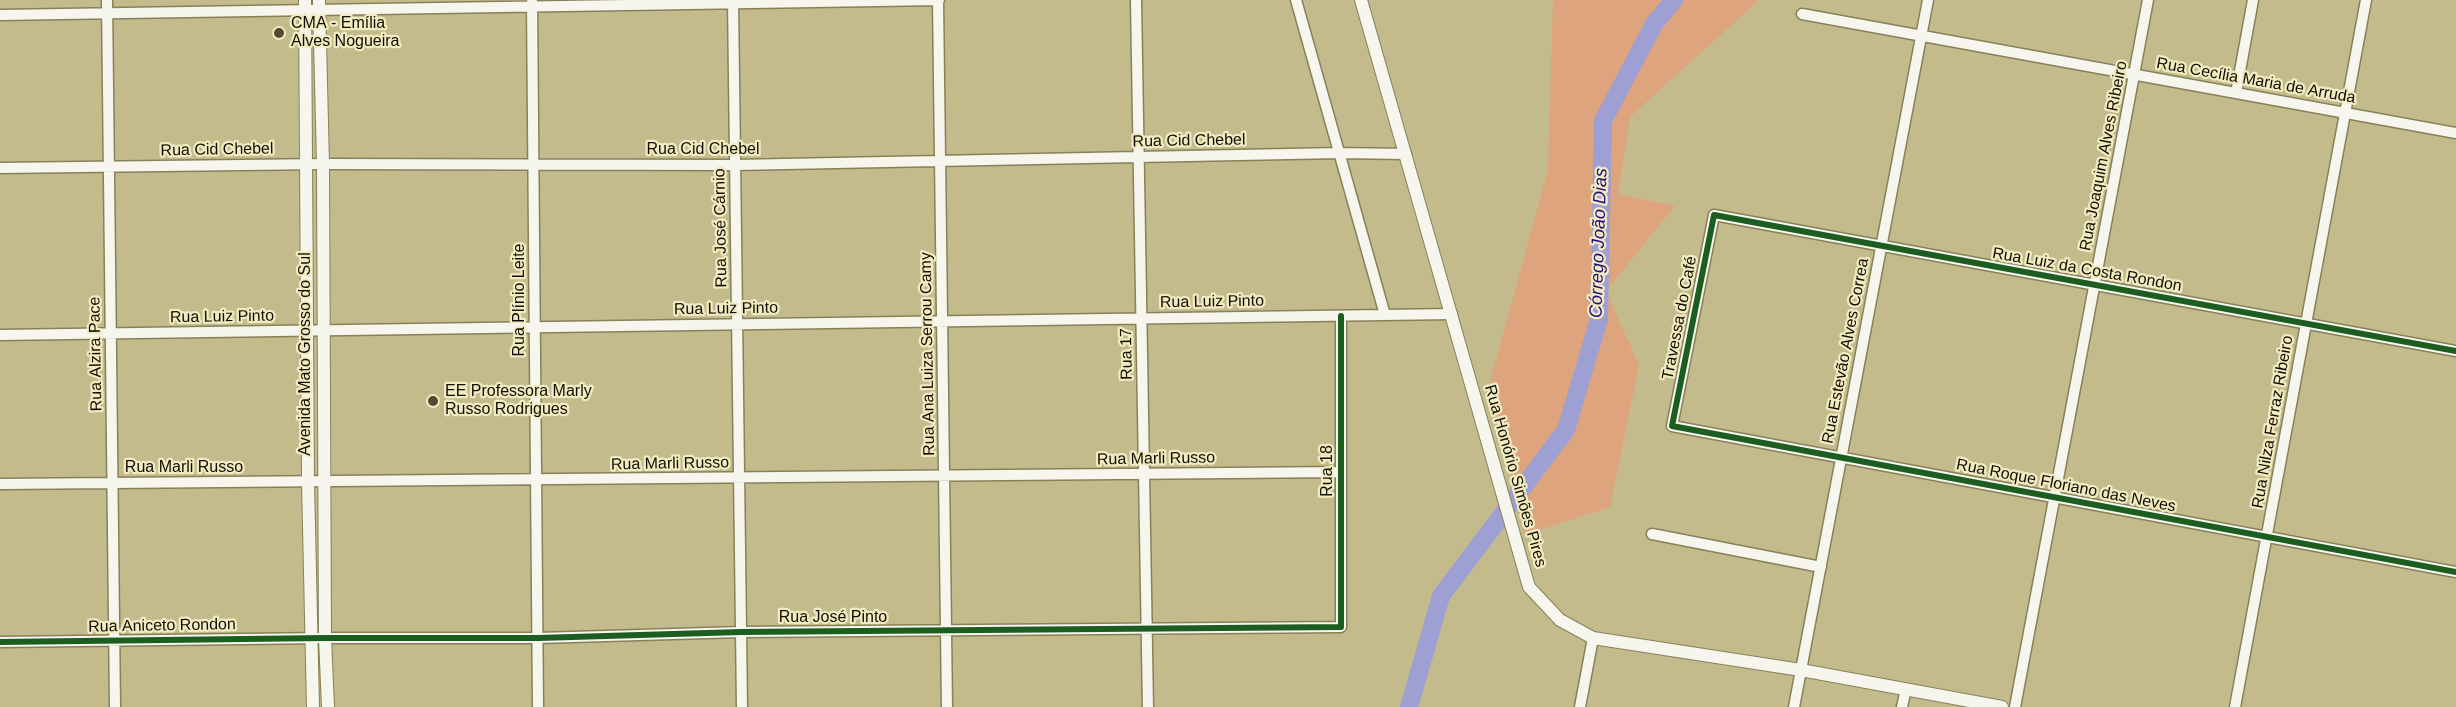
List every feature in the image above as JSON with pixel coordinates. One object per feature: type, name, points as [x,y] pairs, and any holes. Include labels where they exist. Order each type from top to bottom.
[{"type":"main road","name":"Rua Honório Simões Pires","points":[[1361,0],[1529,587],[1560,620],[1593,638],[1801,670],[2002,707]]},
{"type":"main road","name":"Avenida Mato Grosso do Sul","points":[[304,5],[308,482],[313,707]]},
{"type":"main road","name":"Avenida Mato Grosso do Sul","points":[[319,5],[323,164],[323,482],[328,707]]},
{"type":"street","name":"Rua Alzira Pace","points":[[106,0],[115,707]]},
{"type":"street","points":[[0,15],[107,14],[304,5],[939,0]]},
{"type":"street","name":"Rua Ana Luiza Serrou Camy","points":[[939,0],[947,707]]},
{"type":"street","name":"Rua 17","points":[[1136,0],[1148,707]]},
{"type":"street","points":[[1296,0],[1385,315]]},
{"type":"street","name":"Rua Estevão Alves Correa","points":[[1794,707],[1928,0]]},
{"type":"street","name":"Rua Joaquim Alves Ribeiro","points":[[2015,707],[2148,0]]},
{"type":"street","points":[[2236,93],[2253,0]]},
{"type":"street","name":"Rua Nilza Ferraz Ribeiro","points":[[2235,707],[2366,0]]},
{"type":"street","name":"Rua José Cárnio","points":[[733,2],[742,707]]},
{"type":"street","name":"Rua Plínio Leite","points":[[532,3],[538,707]]},
{"type":"street","name":"Rua Cecília Maria de Arruda","points":[[1802,14],[2456,133]]},
{"type":"street","name":"Rua Cid Chebel","points":[[0,168],[305,164],[735,165],[1339,153],[1406,154]]},
{"type":"street","name":"Rua Luiz da Costa Rondon","points":[[1714,215],[2456,351]]},
{"type":"street","name":"Travessa do Café","points":[[1672,426],[1714,215]]},
{"type":"street","name":"Rua Luiz Pinto","points":[[0,335],[1452,314]]},
{"type":"street","name":"Rua 18","points":[[1341,316],[1341,627]]},
{"type":"street","name":"Rua Roque Floriano das Neves","points":[[1672,426],[2456,572]]},
{"type":"street","name":"Rua Marli Russo","points":[[0,484],[1341,472]]},
{"type":"street","points":[[1652,534],[1821,567]]},
{"type":"street","name":"Rua José Pinto","points":[[325,638],[538,638],[741,632],[1341,627]]},
{"type":"street","name":"Rua Aniceto Rondon","points":[[0,642],[325,638]]},
{"type":"street","points":[[1580,707],[1593,638]]},
{"type":"street","points":[[1902,707],[1906,689]]},
{"type":"shaded area","points":[[1553,0],[1759,0],[1630,117],[1618,194],[1675,206],[1606,291],[1639,365],[1610,507],[1524,535],[1490,382],[1548,170]]},
{"type":"waterway","name":"Córrego João Dias","points":[[1409,707],[1441,596],[1566,430],[1599,319],[1603,121],[1654,24],[1674,0]]},
{"type":"cycle path","points":[[2456,351],[1714,215],[1672,426],[2456,572]]},
{"type":"cycle path","points":[[0,642],[538,638],[741,632],[1341,627],[1341,316]]},
{"type":"place","name":"CMA - Emília Alves Nogueira","points":[[279,33]]},
{"type":"place","name":"EE Professora Marly Russo Rodrigues","points":[[433,401]]}]
